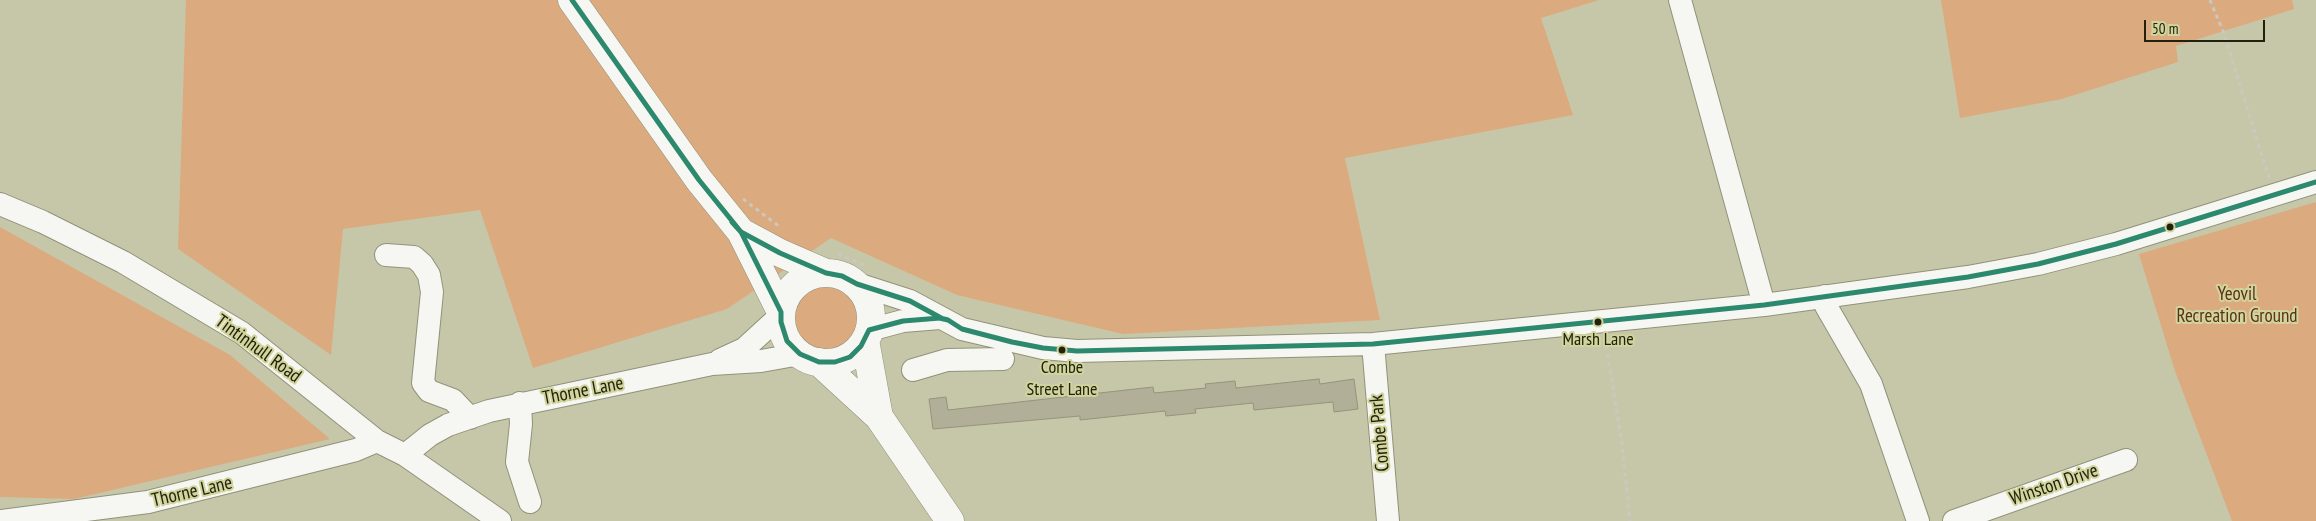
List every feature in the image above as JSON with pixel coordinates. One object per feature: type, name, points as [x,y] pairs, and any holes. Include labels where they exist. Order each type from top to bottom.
[{"type":"highway","points":[[572,0],[699,180],[741,232],[781,314],[787,340],[879,417],[950,521]]},
{"type":"highway","points":[[741,232],[780,253],[829,262],[842,276],[861,275],[869,301],[867,335],[879,417]]},
{"type":"highway","points":[[781,314],[784,299],[798,283],[811,277],[829,262]]},
{"type":"highway","points":[[810,358],[843,360],[857,352],[867,335]]},
{"type":"street","points":[[1680,0],[1764,305]]},
{"type":"street","points":[[861,275],[962,329],[1043,348],[1077,351],[1373,344],[1764,305],[1968,277],[2038,264],[2116,244],[2316,182]]},
{"type":"street","name":"Tintinhull Road","points":[[0,204],[43,222],[123,262],[242,333],[377,441],[405,455],[500,521]]},
{"type":"street","points":[[386,255],[414,257],[422,264],[429,275],[432,292],[423,383],[429,391],[453,400],[470,418]]},
{"type":"street","points":[[1825,296],[1826,306],[1871,384],[1918,521]]},
{"type":"street","name":"Thorne Lane","points":[[712,364],[744,348],[781,314]]},
{"type":"street","points":[[867,335],[903,321],[944,319]]},
{"type":"street","points":[[944,319],[947,360]]},
{"type":"street","name":"Combe Park","points":[[1373,344],[1388,521]]},
{"type":"street","name":"Thorne Lane","points":[[405,455],[430,435],[448,425],[520,403],[712,364],[810,358]]},
{"type":"street","points":[[913,370],[947,360],[1002,359]]},
{"type":"street","points":[[520,403],[521,424],[517,462],[530,502]]},
{"type":"street","name":"Thorne Lane","points":[[16,521],[148,502],[347,453],[377,441]]},
{"type":"street","name":"Winston Drive","points":[[1954,521],[2126,460]]},
{"type":"path","points":[[2210,0],[2222,31],[2274,195]]},
{"type":"path","points":[[738,194],[785,230]]},
{"type":"path","points":[[829,262],[861,275]]},
{"type":"path","points":[[1602,322],[1622,444],[1630,521]]},
{"type":"green space","points":[[186,0],[1599,0],[1541,18],[1573,115],[1345,158],[1380,320],[1123,334],[957,295],[831,238],[727,309],[533,368],[480,210],[343,229],[331,355],[178,249]]},
{"type":"green space","points":[[1941,0],[2292,0],[2294,9],[2176,46],[2178,62],[2062,99],[1960,118]]},
{"type":"green space","name":"Yeovil Recreation Ground","points":[[2316,202],[2316,521],[2232,521],[2175,371],[2139,254]]},
{"type":"green space","points":[[0,227],[230,355],[330,439],[74,499],[0,497]]},
{"type":"green space","points":[[827,282],[840,285],[852,292],[859,304],[862,317],[859,330],[852,342],[840,349],[827,352],[814,349],[802,342],[795,330],[792,317],[795,304],[802,292],[814,285]]},
{"type":"building","points":[[1319,379],[1320,384],[1354,379],[1358,409],[1334,412],[1333,402],[1254,410],[1253,403],[1195,409],[1196,413],[1166,416],[1165,411],[1080,420],[1080,416],[933,429],[929,399],[946,397],[948,410],[1153,387],[1154,393],[1206,388],[1205,384],[1235,381],[1236,388]]},
{"type":"transit line","points":[[572,0],[699,180],[741,232],[781,312],[781,322],[787,341],[800,354],[819,362],[835,362],[850,357],[861,346],[869,330],[903,321],[940,318],[948,320],[962,329],[1012,342],[1043,348],[1077,351],[1373,344],[1764,305],[1968,277],[2038,264],[2116,244],[2316,182]]},
{"type":"transit line","points":[[732,222],[741,232],[780,253],[826,273],[842,276],[857,284],[910,301],[943,319]]},
{"type":"place","name":"Marsh Lane","points":[[1598,322]]},
{"type":"place","name":"Combe Street Lane","points":[[1062,350]]}]
